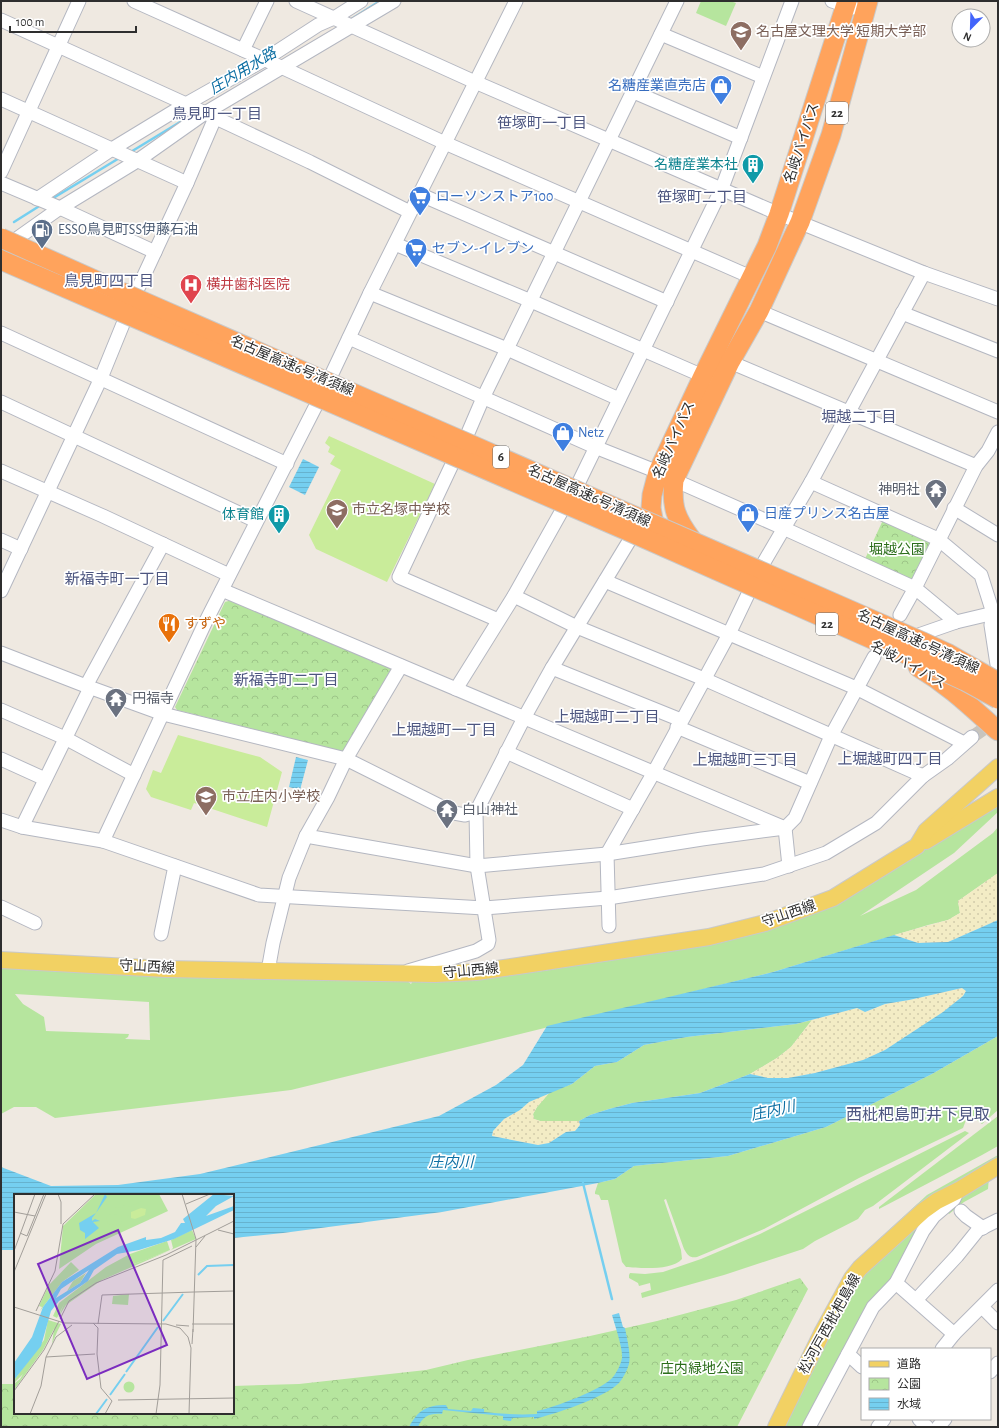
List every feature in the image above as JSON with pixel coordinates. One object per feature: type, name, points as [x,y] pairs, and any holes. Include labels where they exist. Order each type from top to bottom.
[{"type":"highway","name":"名岐バイパス","points":[[841,3],[779,214],[767,246],[703,376],[662,479],[672,499],[675,514],[679,523],[692,540],[891,626],[958,673],[998,709]]},
{"type":"highway","name":"名岐バイパス","points":[[662,479],[697,431],[730,362],[759,311],[800,222],[831,134],[866,6]]},
{"type":"highway","name":"名古屋高速6号清須線","points":[[4,242],[333,383],[923,642],[949,654],[998,682]]},
{"type":"highway","name":"名古屋高速6号清須線","points":[[1,260],[944,671],[998,699]]},
{"type":"highway","points":[[74,298],[242,358],[511,470],[654,537],[690,561]]},
{"type":"highway","points":[[662,479],[647,495],[640,519],[692,540]]},
{"type":"highway","name":"名岐バイパス","points":[[640,519],[671,550],[690,561],[750,590],[894,653],[910,662],[944,683],[998,731]]},
{"type":"main road","name":"守山西線","points":[[917,846],[926,831],[998,767]]},
{"type":"main road","name":"守山西線","points":[[1,960],[166,969],[435,974],[476,972],[708,937],[764,923],[833,898],[998,797]]},
{"type":"main road","name":"松河戸西枇杷島線","points":[[776,1427],[823,1331],[852,1278],[860,1268],[937,1200],[959,1190],[998,1166]]},
{"type":"street","points":[[1,172],[79,1]]},
{"type":"street","points":[[134,1],[445,143],[751,277]]},
{"type":"street","points":[[243,50],[267,1]]},
{"type":"street","points":[[296,1],[475,82],[779,214],[924,273],[998,300]]},
{"type":"street","points":[[37,199],[112,149],[362,1]]},
{"type":"street","points":[[4,242],[210,116],[281,67],[394,1]]},
{"type":"street","points":[[103,841],[205,623],[317,402],[333,383],[349,338],[370,293],[516,1]]},
{"type":"street","points":[[465,440],[483,398],[678,1]]},
{"type":"street","points":[[576,488],[722,188],[792,1]]},
{"type":"street","points":[[841,3],[866,6]]},
{"type":"street","points":[[1,20],[310,162],[410,212]]},
{"type":"street","points":[[661,34],[763,77]]},
{"type":"street","points":[[634,92],[741,138]]},
{"type":"street","points":[[1,99],[187,184]]},
{"type":"street","points":[[1,592],[101,378],[134,297],[187,184],[210,116]]},
{"type":"street","points":[[1,183],[60,208],[155,252]]},
{"type":"street","points":[[420,194],[667,302]]},
{"type":"street","points":[[4,242],[576,488],[640,519]]},
{"type":"street","points":[[395,244],[703,376]]},
{"type":"street","points":[[1,265],[74,298]]},
{"type":"street","points":[[609,926],[607,854],[654,772],[729,634],[760,569],[811,482],[924,273]]},
{"type":"street","points":[[370,293],[507,349],[619,399]]},
{"type":"street","points":[[759,311],[998,412]]},
{"type":"street","points":[[902,313],[998,351]]},
{"type":"street","points":[[126,317],[317,402],[455,458],[611,525],[640,519]]},
{"type":"street","points":[[1,333],[286,464]]},
{"type":"street","points":[[349,338],[595,447],[662,479],[783,528],[915,588],[956,622]]},
{"type":"street","points":[[730,362],[976,466]]},
{"type":"street","points":[[1,402],[256,521]]},
{"type":"street","points":[[398,974],[471,952],[488,944],[489,940],[476,866],[476,812],[506,752],[552,668],[606,581],[640,519],[697,431]]},
{"type":"street","points":[[900,616],[976,466],[993,453],[998,432]]},
{"type":"street","points":[[455,458],[399,577],[498,620]]},
{"type":"street","points":[[1,471],[103,516],[229,575]]},
{"type":"street","points":[[811,482],[938,539],[982,575],[995,613],[991,624],[998,670]]},
{"type":"street","points":[[456,690],[514,596],[564,505]]},
{"type":"street","points":[[954,508],[998,535]]},
{"type":"street","points":[[1,540],[21,549]]},
{"type":"street","points":[[22,827],[88,687],[162,544]]},
{"type":"street","points":[[1,820],[22,827],[103,841],[259,895],[484,908],[608,898],[764,874],[826,853],[876,823],[923,776],[947,759],[968,740],[856,688],[606,581]]},
{"type":"street","points":[[222,590],[785,828]]},
{"type":"street","points":[[514,596],[577,627],[704,680],[923,776]]},
{"type":"street","points":[[910,638],[956,622],[995,613]]},
{"type":"street","points":[[1,653],[163,714],[346,759],[454,813],[465,815],[476,812]]},
{"type":"street","points":[[306,836],[476,866],[607,854],[785,828],[795,818],[831,736],[874,657]]},
{"type":"street","points":[[268,971],[273,943],[289,878],[306,836],[328,797],[346,759],[401,666]]},
{"type":"street","points":[[552,668],[810,783]]},
{"type":"street","points":[[1,710],[65,738],[134,775]]},
{"type":"street","points":[[506,752],[633,809]]},
{"type":"street","points":[[1,760],[45,779]]},
{"type":"street","points":[[785,828],[788,866]]},
{"type":"street","points":[[161,934],[174,866]]},
{"type":"street","points":[[1,906],[35,923]]},
{"type":"street","points":[[809,1427],[873,1307],[896,1283],[923,1231],[934,1216],[954,1199],[959,1190]]},
{"type":"street","points":[[960,1211],[966,1216],[993,1225]]},
{"type":"street","points":[[916,1300],[957,1256],[978,1230],[993,1225]]},
{"type":"street","points":[[896,1283],[954,1334]]},
{"type":"street","points":[[943,1348],[954,1334],[998,1290]]},
{"type":"street","points":[[982,1307],[998,1323]]},
{"type":"street","points":[[848,1354],[861,1366]]},
{"type":"street","points":[[991,1371],[998,1363]]},
{"type":"green space","points":[[701,1],[730,1],[736,3],[726,26],[696,13]]},
{"type":"green space","points":[[329,436],[435,484],[387,582],[316,549],[309,535],[341,470],[330,464],[335,456],[328,452],[330,447],[325,443]]},
{"type":"green space","name":"堀越公園","points":[[883,520],[935,544],[914,581],[865,559]]},
{"type":"green space","points":[[232,600],[396,671],[348,753],[177,710],[175,707],[225,602]]},
{"type":"green space","points":[[178,735],[260,757],[282,772],[267,827],[194,803],[191,810],[151,797],[146,789],[153,770],[161,773]]},
{"type":"green space","points":[[998,802],[998,812],[954,853],[860,916],[916,890],[993,833],[998,827],[998,873],[958,901],[960,913],[948,920],[773,972],[291,1090],[55,1118],[36,1107],[14,1107],[1,1114],[1,960],[398,974],[411,984],[415,978],[456,978],[542,971],[668,951],[748,934],[955,829]],"holes":[[[15,994],[149,1002],[150,1040],[125,1039],[129,1034],[46,1031],[44,1017],[23,1004]]]},
{"type":"green space","points":[[812,1020],[791,1047],[777,1058],[750,1074],[700,1093],[632,1103],[590,1115],[579,1121],[540,1121],[534,1119],[533,1114],[537,1107],[550,1092],[572,1084],[595,1066],[617,1062],[644,1045],[687,1037],[796,1024]]},
{"type":"green space","points":[[998,1036],[998,1110],[982,1124],[974,1118],[969,1117],[963,1128],[859,1178],[764,1229],[697,1257],[689,1256],[684,1249],[666,1199],[664,1200],[681,1250],[682,1259],[671,1265],[655,1268],[626,1267],[622,1262],[608,1200],[601,1200],[599,1195],[595,1194],[598,1183],[615,1179],[634,1166],[728,1156],[826,1127],[932,1074]]},
{"type":"green space","points":[[998,1116],[998,1146],[879,1209],[879,1207]]},
{"type":"green space","points":[[965,1131],[969,1133],[873,1206],[865,1210],[858,1219],[815,1241],[803,1249],[724,1275],[642,1298],[641,1293],[651,1290],[650,1283],[639,1286],[638,1283],[629,1278],[630,1273],[645,1274],[663,1272],[701,1259],[760,1234]]},
{"type":"green space","points":[[998,1155],[998,1160],[857,1264],[769,1427],[767,1427],[843,1277],[853,1263],[927,1195]]},
{"type":"green space","points":[[989,1177],[988,1189],[964,1202],[949,1214],[945,1209]]},
{"type":"green space","points":[[937,1206],[805,1427],[782,1427],[855,1284]]},
{"type":"green space","name":"庄内緑地公園","points":[[800,1278],[808,1289],[737,1427],[1,1427],[1,1384],[14,1384],[14,1414],[234,1414],[234,1386],[299,1384],[426,1370],[657,1321],[736,1300]]},
{"type":"sand","points":[[998,873],[998,920],[948,942],[918,943],[894,935],[948,920],[960,913],[958,901]]},
{"type":"sand","points":[[962,988],[966,991],[963,996],[944,1012],[885,1050],[863,1060],[815,1073],[788,1078],[768,1078],[750,1074],[777,1058],[791,1047],[812,1020],[857,1008],[866,1012],[885,1004]]},
{"type":"sand","points":[[550,1092],[537,1107],[533,1114],[534,1119],[540,1121],[579,1121],[580,1125],[575,1131],[566,1132],[549,1143],[538,1145],[492,1136],[493,1131],[504,1119],[520,1110],[529,1102]]},
{"type":"water","points":[[303,459],[319,467],[305,495],[289,487]]},
{"type":"water","points":[[296,757],[308,760],[300,790],[289,787]]},
{"type":"water","name":"庄内川","points":[[998,920],[998,1036],[932,1074],[826,1127],[728,1156],[634,1166],[615,1179],[598,1183],[442,1212],[234,1238],[234,1194],[14,1194],[14,1250],[1,1250],[1,1167],[51,1186],[118,1185],[200,1174],[439,1116],[496,1085],[523,1065],[547,1026],[773,972],[894,935],[918,943],[948,942]],"holes":[[[962,988],[966,991],[963,996],[943,1012],[885,1050],[863,1060],[815,1073],[788,1078],[768,1078],[750,1074],[700,1093],[632,1103],[609,1109],[590,1115],[579,1121],[580,1125],[575,1131],[566,1132],[549,1143],[538,1145],[492,1136],[493,1131],[504,1119],[520,1110],[529,1102],[572,1084],[595,1066],[617,1062],[644,1045],[687,1037],[796,1024],[857,1008],[865,1012],[885,1004]]]},
{"type":"water","points":[[619,1313],[623,1327],[625,1328],[630,1355],[629,1364],[625,1374],[619,1383],[612,1389],[591,1400],[534,1419],[534,1417],[512,1418],[511,1421],[503,1420],[503,1416],[443,1410],[442,1414],[427,1416],[422,1420],[418,1427],[409,1427],[416,1416],[428,1407],[446,1405],[448,1409],[471,1411],[473,1408],[484,1409],[484,1412],[537,1414],[537,1411],[566,1402],[600,1387],[613,1377],[619,1368],[622,1358],[612,1315]]},
{"type":"waterway","name":"庄内用水路","points":[[350,20],[380,1]]},
{"type":"waterway","name":"庄内用水路","points":[[129,153],[190,116]]},
{"type":"waterway","name":"庄内用水路","points":[[50,200],[121,157]]},
{"type":"waterway","name":"庄内用水路","points":[[14,222],[41,205]]},
{"type":"waterway","points":[[583,1183],[612,1299]]},
{"type":"tunnel","points":[[972,737],[997,720]]},
{"type":"place","name":"名古屋文理大学 短期大学部","points":[[741,52]]},
{"type":"place","name":"名糖産業直売店","points":[[721,106]]},
{"type":"place","name":"名糖産業本社","points":[[753,184]]},
{"type":"place","name":"ローソンストア100","points":[[420,216]]},
{"type":"place","name":"ESSO鳥見町SS伊藤石油","points":[[42,250]]},
{"type":"place","name":"セブン-イレブン","points":[[416,268]]},
{"type":"place","name":"横井歯科医院","points":[[191,304]]},
{"type":"place","name":"Netz","points":[[563,452]]},
{"type":"place","name":"神明社","points":[[936,510]]},
{"type":"place","name":"市立名塚中学校","points":[[337,530]]},
{"type":"place","name":"体育館","points":[[279,534]]},
{"type":"place","name":"日産プリンス名古屋","points":[[748,534]]},
{"type":"place","name":"すずや","points":[[169,644]]},
{"type":"place","name":"円福寺","points":[[116,718]]},
{"type":"place","name":"市立庄内小学校","points":[[206,816]]},
{"type":"place","name":"白山神社","points":[[447,830]]},
{"type":"district","name":"鳥見町一丁目","points":[[217,114]]},
{"type":"district","name":"笹塚町一丁目","points":[[542,123]]},
{"type":"district","name":"笹塚町二丁目","points":[[702,197]]},
{"type":"district","name":"鳥見町四丁目","points":[[109,281]]},
{"type":"district","name":"堀越二丁目","points":[[859,417]]},
{"type":"district","name":"新福寺町一丁目","points":[[117,579]]},
{"type":"district","name":"新福寺町二丁目","points":[[286,680]]},
{"type":"district","name":"上堀越町二丁目","points":[[607,717]]},
{"type":"district","name":"上堀越町一丁目","points":[[444,730]]},
{"type":"district","name":"上堀越町四丁目","points":[[890,759]]},
{"type":"district","name":"上堀越町三丁目","points":[[745,760]]},
{"type":"district","name":"西枇杷島町井下見取","points":[[918,1115]]}]
